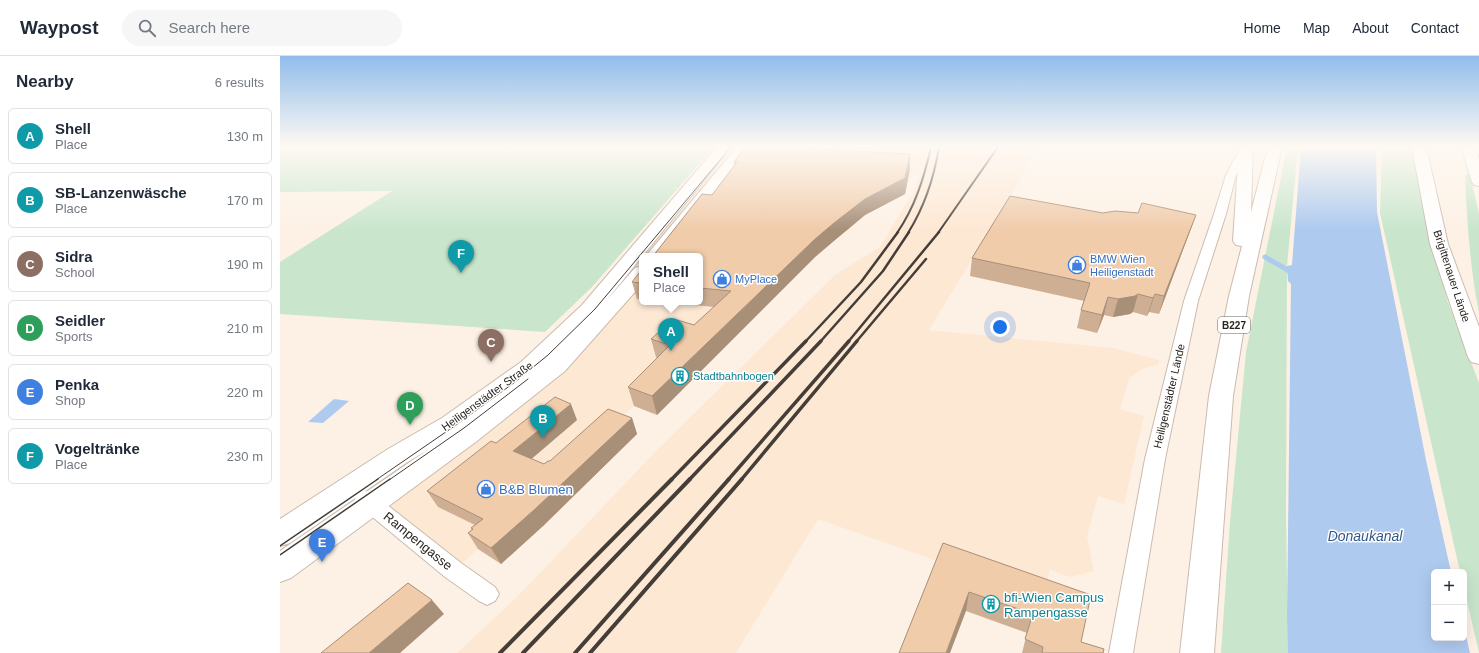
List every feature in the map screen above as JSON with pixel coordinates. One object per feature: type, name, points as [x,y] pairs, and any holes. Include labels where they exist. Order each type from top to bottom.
[{"type":"main road","name":"Heiligenstädter Straße","points":[[280,534],[397,456],[451,424],[529,367],[589,308],[701,175]]},
{"type":"main road","points":[[657,253],[721,175]]},
{"type":"main road","points":[[1239,296],[1245,175]]},
{"type":"main road","name":"B227","points":[[1197,653],[1222,396],[1239,296],[1268,175]]},
{"type":"main road","name":"Brigittenauer Lände","points":[[1425,175],[1439,244],[1479,358]]},
{"type":"main road","name":"Heiligenstädter Straße","points":[[280,568],[468,435],[556,366],[610,310],[639,276]]},
{"type":"street","name":"Heiligenstädter Lände","points":[[1121,653],[1155,459],[1191,301],[1220,214],[1231,175]]},
{"type":"street","name":"Rampengasse","points":[[349,488],[372,504],[453,570],[487,594]]},
{"type":"shaded area","points":[[711,175],[917,175],[896,185],[636,401],[633,405],[634,406],[455,569],[360,496],[439,441],[592,316],[639,261],[639,305],[703,305],[703,253],[646,253]]},
{"type":"shaded area","points":[[919,175],[1022,175],[929,330],[1113,348],[1159,360],[1159,364],[1140,370],[1129,379],[1120,409],[1144,416],[1124,504],[1098,496],[1087,536],[1094,571],[1070,577],[1050,570],[1042,598],[818,519],[736,653],[457,653],[517,597],[657,450],[836,274],[880,247],[916,187]]},
{"type":"green space","points":[[280,175],[690,175],[592,287],[545,332],[280,314],[280,262],[392,191],[280,192]]},
{"type":"green space","points":[[1281,175],[1295,175],[1287,266],[1286,513],[1288,653],[1221,653],[1230,521],[1246,352]]},
{"type":"green space","points":[[1381,175],[1417,175],[1447,300],[1479,383],[1479,653],[1467,601],[1467,569],[1459,569],[1380,213]]},
{"type":"green space","points":[[1470,175],[1479,214],[1479,313],[1469,245],[1465,176]]},
{"type":"water","name":"Donaukanal","points":[[1299,175],[1376,175],[1377,212],[1426,460],[1450,569],[1431,569],[1431,641],[1467,640],[1470,653],[1288,653],[1287,617],[1291,284],[1288,281],[1287,266],[1292,265]]},
{"type":"water","points":[[334,399],[349,401],[323,423],[308,422]]},
{"type":"building","points":[[727,175],[906,175],[905,178],[865,199],[814,240],[652,396],[628,387],[670,345],[651,339],[674,319],[694,325],[731,291],[703,288],[703,253],[655,253],[702,194],[712,195]]},
{"type":"building","name":"BMW Wien Heiligenstadt","points":[[1010,196],[1103,213],[1115,211],[1138,213],[1142,203],[1196,215],[1164,296],[1155,294],[1153,298],[1138,294],[1135,296],[1118,299],[1108,297],[1102,315],[1081,310],[1090,283],[972,258]]},
{"type":"building","points":[[639,273],[639,283],[632,282]]},
{"type":"building","points":[[555,397],[571,404],[513,451],[544,464],[550,461],[608,409],[632,418],[534,510],[491,548],[468,533],[473,529],[471,528],[483,519],[427,491],[491,441],[496,443]]},
{"type":"building","name":"bfi-Wien Campus Rampengasse","points":[[943,543],[1091,595],[1081,642],[1104,649],[1103,653],[1042,653],[1043,647],[1025,639],[1033,614],[969,592],[946,653],[899,653]]},
{"type":"building","points":[[408,583],[432,600],[369,653],[321,653]]},
{"type":"waterway","points":[[1265,257],[1293,273]]},
{"type":"tram line","points":[[642,253],[708,175]]},
{"type":"tram line","points":[[376,480],[456,425],[515,382],[548,355],[595,309],[639,257]]},
{"type":"tram line","points":[[389,480],[464,428],[528,379]]},
{"type":"tram line","points":[[280,546],[378,479]]},
{"type":"tram line","points":[[280,555],[390,479]]},
{"type":"railway","points":[[897,233],[914,203],[923,175]]},
{"type":"railway","points":[[908,233],[924,202],[933,175]]},
{"type":"railway","points":[[938,233],[979,175]]},
{"type":"railway","points":[[805,342],[861,282],[898,232]]},
{"type":"railway","points":[[820,342],[883,271],[909,232]]},
{"type":"railway","points":[[848,342],[939,232]]},
{"type":"railway","points":[[856,342],[926,259]]},
{"type":"railway","points":[[671,480],[806,341]]},
{"type":"railway","points":[[689,480],[821,341]]},
{"type":"railway","points":[[728,480],[849,341]]},
{"type":"railway","points":[[741,480],[857,341]]},
{"type":"railway","points":[[500,653],[672,479]]},
{"type":"railway","points":[[523,653],[690,479]]},
{"type":"railway","points":[[575,653],[729,479]]},
{"type":"railway","points":[[590,653],[742,479]]},
{"type":"place","name":"BMW Wien Heiligenstadt","points":[[1077,265]]},
{"type":"place","name":"Vogeltränke","points":[[461,273]]},
{"type":"place","name":"MyPlace","points":[[722,279]]},
{"type":"place","name":"Shell","points":[[671,351]]},
{"type":"place","name":"Sidra","points":[[491,362]]},
{"type":"place","name":"Stadtbahnbogen","points":[[680,376]]},
{"type":"place","name":"Seidler","points":[[410,425]]},
{"type":"place","name":"SB-Lanzenwäsche","points":[[543,438]]},
{"type":"place","name":"B&B Blumen","points":[[486,489]]},
{"type":"place","name":"Penka","points":[[322,562]]},
{"type":"place","name":"bfi-Wien Campus Rampengasse","points":[[991,604]]}]
